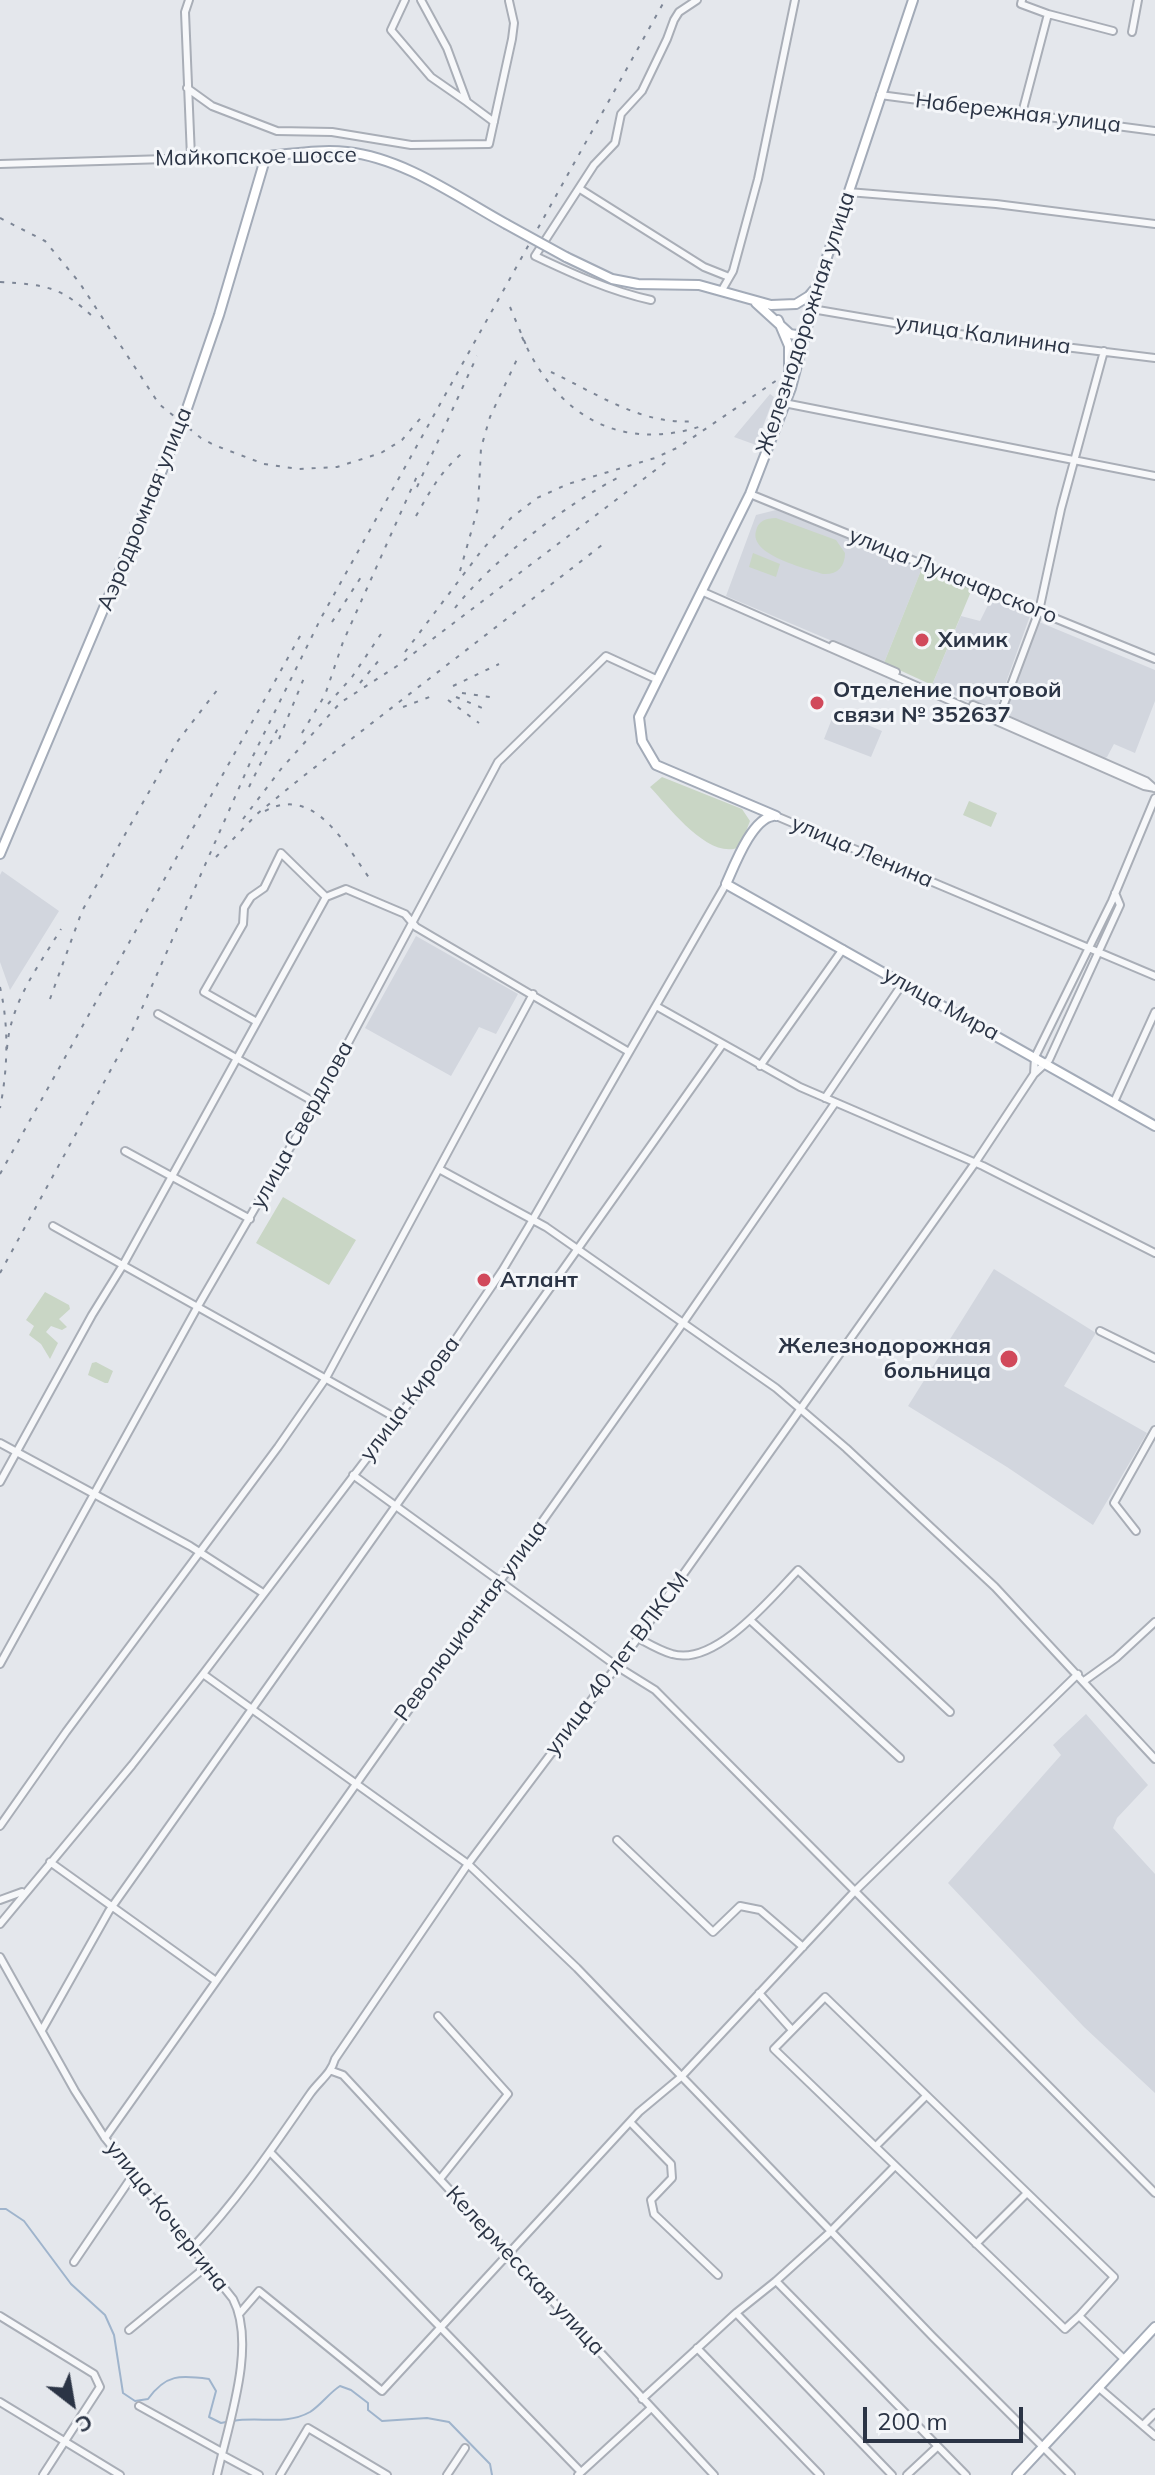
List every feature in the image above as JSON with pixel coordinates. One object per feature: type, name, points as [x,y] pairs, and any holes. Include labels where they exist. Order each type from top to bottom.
[{"type":"main road","name":"Железнодорожная улица","points":[[656,679],[750,494],[791,388],[820,278],[913,0]]},
{"type":"main road","name":"Майкопское шоссе","points":[[266,156],[343,151],[368,155],[422,177],[598,274],[625,282],[699,285],[722,290]]},
{"type":"main road","name":"Аэродромная улица","points":[[0,854],[182,423],[219,315],[266,156]]},
{"type":"main road","points":[[771,305],[788,306],[801,301],[811,294],[820,278]]},
{"type":"main road","points":[[722,290],[783,309],[803,310],[807,315],[805,329],[796,335],[790,334],[778,320],[752,300]]},
{"type":"main road","points":[[778,320],[790,351],[784,403]]},
{"type":"main road","name":"улица Ленина","points":[[656,679],[639,717],[640,733],[650,757],[665,770],[776,816]]},
{"type":"main road","points":[[741,801],[754,817],[753,830]]},
{"type":"main road","points":[[753,830],[760,821],[776,816]]},
{"type":"main road","name":"улица Кирова","points":[[726,884],[753,830]]},
{"type":"main road","name":"улица Мира","points":[[726,884],[1155,1126]]},
{"type":"main road","points":[[1017,2475],[1155,2327]]},
{"type":"street","points":[[179,0],[185,12]]},
{"type":"street","points":[[189,0],[185,12],[191,157]]},
{"type":"street","points":[[405,0],[391,30],[431,77],[494,122]]},
{"type":"street","points":[[421,0],[447,48],[467,102]]},
{"type":"street","points":[[651,300],[626,295],[535,256],[594,165],[615,143],[621,114],[642,91],[679,12],[697,0]]},
{"type":"street","points":[[722,290],[733,271],[758,179],[795,0]]},
{"type":"street","points":[[1022,0],[1021,4],[1048,14],[1113,31]]},
{"type":"street","points":[[1132,32],[1138,0]]},
{"type":"street","points":[[187,88],[212,106],[277,131],[332,132],[411,145],[489,144],[512,39],[514,23],[509,1]]},
{"type":"street","points":[[1022,113],[1048,14]]},
{"type":"street","name":"Набережная улица","points":[[880,95],[1155,131]]},
{"type":"street","points":[[368,155],[371,140]]},
{"type":"street","name":"Майкопское шоссе","points":[[0,164],[266,156]]},
{"type":"street","points":[[580,189],[704,267],[729,277]]},
{"type":"street","points":[[848,192],[996,204],[1155,224]]},
{"type":"street","name":"улица Калинина","points":[[812,309],[959,334],[1155,358]]},
{"type":"street","points":[[999,718],[1039,611],[1104,351]]},
{"type":"street","points":[[784,403],[1155,476]]},
{"type":"street","name":"улица Луначарского","points":[[750,494],[1155,659]]},
{"type":"street","points":[[702,590],[1146,781],[1155,788]]},
{"type":"street","name":"улица Свердлова","points":[[0,1664],[198,1306],[316,1103],[498,762],[606,656],[656,679]]},
{"type":"street","name":"улица 40 лет ВЛКСМ","points":[[1034,1074],[1035,1057],[1115,893],[1155,798]]},
{"type":"street","name":"улица Ленина","points":[[776,816],[1155,976]]},
{"type":"street","points":[[257,1022],[204,992],[243,924],[244,908],[251,897],[264,888],[281,853],[326,897]]},
{"type":"street","name":"улица Кирова","points":[[0,1924],[132,1765],[443,1358],[502,1271],[726,884]]},
{"type":"street","points":[[0,1482],[326,897],[346,889],[395,908],[416,927],[629,1052]]},
{"type":"street","name":"улица 40 лет ВЛКСМ","points":[[193,2247],[270,2152],[318,2082],[332,2071],[335,2059],[468,1864],[618,1667],[975,1163],[1034,1074],[1046,1064],[1120,905],[1115,893]]},
{"type":"street","points":[[760,1066],[843,949]]},
{"type":"street","points":[[825,1098],[903,983]]},
{"type":"street","points":[[0,1826],[326,1378],[533,994]]},
{"type":"street","points":[[656,1006],[760,1066],[835,1103],[975,1163],[1155,1253]]},
{"type":"street","points":[[1114,1102],[1155,1012]]},
{"type":"street","points":[[158,1014],[316,1103]]},
{"type":"street","points":[[42,2030],[112,1907],[722,1045]]},
{"type":"street","name":"Революционная улица","points":[[105,2138],[683,1323],[835,1103]]},
{"type":"street","points":[[125,1151],[250,1219]]},
{"type":"street","points":[[439,1169],[533,1219],[749,1367],[802,1409],[944,1538],[1078,1674],[1155,1759]]},
{"type":"street","points":[[53,1226],[396,1418]]},
{"type":"street","points":[[1100,1331],[1155,1358]]},
{"type":"street","points":[[1136,1531],[1114,1503],[1155,1430]]},
{"type":"street","points":[[0,1443],[200,1552],[263,1593]]},
{"type":"street","points":[[353,1475],[618,1667],[655,1690],[1155,2193]]},
{"type":"street","points":[[638,1638],[674,1655],[691,1656],[706,1652],[750,1620],[798,1570],[950,1712]]},
{"type":"street","points":[[750,1620],[900,1758]]},
{"type":"street","points":[[1084,1681],[1108,1665],[1155,1622]]},
{"type":"street","points":[[203,1674],[468,1864],[577,1968],[1071,2475]]},
{"type":"street","points":[[442,2326],[630,2122],[681,2077],[855,1891],[1078,1674]]},
{"type":"street","points":[[617,1840],[713,1932],[740,1906],[760,1910],[803,1947]]},
{"type":"street","points":[[50,1862],[216,1981]]},
{"type":"street","points":[[0,1900],[25,1891]]},
{"type":"street","name":"улица Кочергина","points":[[0,1957],[105,2138],[193,2247],[233,2299],[240,2313],[259,2291],[382,2391],[442,2326]]},
{"type":"street","points":[[759,1993],[792,2030]]},
{"type":"street","points":[[825,1997],[1114,2277],[1065,2329],[774,2049],[792,2030],[825,1997]]},
{"type":"street","points":[[438,2016],[508,2094],[440,2179]]},
{"type":"street","name":"Келермесская улица","points":[[332,2071],[343,2075],[714,2475]]},
{"type":"street","points":[[876,2146],[926,2096]]},
{"type":"street","points":[[630,2122],[671,2164],[672,2178],[651,2200],[654,2214],[718,2275]]},
{"type":"street","points":[[270,2152],[442,2326],[579,2473],[650,2409]]},
{"type":"street","points":[[642,2399],[831,2232],[895,2166]]},
{"type":"street","points":[[74,2262],[133,2175]]},
{"type":"street","points":[[976,2244],[1027,2193]]},
{"type":"street","points":[[129,2330],[207,2266]]},
{"type":"street","points":[[776,2281],[966,2475]]},
{"type":"street","points":[[217,2475],[244,2340],[240,2313]]},
{"type":"street","points":[[736,2313],[892,2475]]},
{"type":"street","points":[[0,2316],[94,2374],[100,2387],[43,2475]]},
{"type":"street","points":[[1079,2316],[1124,2359]]},
{"type":"street","points":[[697,2348],[820,2475]]},
{"type":"street","points":[[1098,2387],[1155,2436]]},
{"type":"street","points":[[0,2402],[120,2475]]},
{"type":"street","points":[[139,2406],[259,2475]]},
{"type":"street","points":[[1143,2425],[1155,2413]]},
{"type":"street","points":[[280,2475],[308,2428],[387,2475]]},
{"type":"street","points":[[907,2475],[937,2447]]},
{"type":"street","points":[[447,2475],[465,2448]]},
{"type":"shaded area","points":[[770,394],[774,397],[756,445],[734,437]]},
{"type":"shaded area","points":[[776,510],[922,568],[884,663],[726,596],[756,515]]},
{"type":"shaded area","points":[[992,597],[1031,613],[995,713],[932,685],[961,616],[980,621]]},
{"type":"shaded area","points":[[1039,622],[1155,670],[1155,701],[1135,753],[1114,744],[1103,759],[1003,717]]},
{"type":"shaded area","points":[[839,713],[882,731],[871,757],[824,739],[833,716]]},
{"type":"shaded area","points":[[2,871],[59,911],[10,990],[0,962]]},
{"type":"shaded area","points":[[416,936],[518,994],[496,1034],[479,1027],[451,1076],[365,1028]]},
{"type":"shaded area","name":"Железнодорожная больница","points":[[994,1269],[1096,1333],[1064,1386],[1147,1433],[1093,1525],[908,1406]]},
{"type":"shaded area","points":[[1086,1714],[1148,1785],[1117,1818],[1113,1828],[1155,1874],[1155,2093],[1084,2027],[948,1883],[1061,1755],[1053,1745]]},
{"type":"green space","points":[[776,518],[836,540],[845,553],[842,566],[832,573],[823,574],[769,554],[756,539],[756,531],[763,521]]},
{"type":"green space","points":[[753,553],[780,564],[776,577],[749,567]]},
{"type":"green space","name":"Химик","points":[[922,568],[972,589],[932,685],[884,663]]},
{"type":"green space","points":[[662,777],[742,809],[750,821],[740,847],[728,849],[716,846],[691,830],[650,787]]},
{"type":"green space","points":[[969,801],[997,813],[991,827],[963,815]]},
{"type":"green space","points":[[283,1197],[356,1240],[329,1285],[256,1243]]},
{"type":"green space","points":[[45,1292],[69,1305],[70,1309],[59,1319],[67,1327],[62,1330],[51,1326],[46,1332],[58,1343],[50,1359],[41,1344],[29,1335],[34,1326],[26,1320]]},
{"type":"green space","points":[[92,1363],[113,1371],[108,1383],[88,1375]]},
{"type":"waterway","points":[[0,2209],[6,2209],[24,2221],[71,2284],[105,2315],[114,2335],[123,2393],[135,2401],[148,2399],[161,2385],[174,2378],[209,2379],[216,2391],[209,2417],[226,2422]]},
{"type":"waterway","points":[[233,2421],[282,2420],[301,2416],[340,2386],[368,2403],[368,2410],[382,2421],[427,2418],[449,2422],[490,2464],[492,2475]]},
{"type":"railway","points":[[0,1273],[132,1031],[253,756],[321,618],[665,0]]},
{"type":"railway","points":[[0,218],[45,241],[79,282],[159,404],[214,445],[264,464],[299,469],[337,467],[381,453],[402,440],[425,413]]},
{"type":"railway","points":[[0,282],[52,289],[72,300],[95,319]]},
{"type":"railway","points":[[510,307],[526,345]]},
{"type":"railway","points":[[522,337],[553,388],[572,407],[594,421],[619,430],[645,434],[674,433],[705,425]]},
{"type":"railway","points":[[417,487],[477,356]]},
{"type":"railway","points":[[460,571],[478,508],[481,448],[490,417],[518,357]]},
{"type":"railway","points":[[551,372],[638,413],[675,421],[694,421]]},
{"type":"railway","points":[[405,652],[482,550],[511,518],[537,498],[568,484],[655,458],[679,447],[780,378]]},
{"type":"railway","points":[[416,516],[443,473],[465,451]]},
{"type":"railway","points":[[243,819],[281,769],[340,703],[397,666],[666,462]]},
{"type":"railway","points":[[302,733],[325,695],[343,642],[418,474]]},
{"type":"railway","points":[[455,608],[510,552],[556,516],[623,475]]},
{"type":"railway","points":[[216,857],[257,814],[301,778],[602,545]]},
{"type":"railway","points":[[332,622],[363,574]]},
{"type":"railway","points":[[0,1174],[304,629]]},
{"type":"railway","points":[[328,704],[352,677],[383,631]]},
{"type":"railway","points":[[360,683],[380,659]]},
{"type":"railway","points":[[453,686],[499,664]]},
{"type":"railway","points":[[279,739],[306,673]]},
{"type":"railway","points":[[50,999],[82,911],[177,742],[218,689]]},
{"type":"railway","points":[[462,693],[490,697]]},
{"type":"railway","points":[[403,707],[432,696]]},
{"type":"railway","points":[[456,697],[487,710]]},
{"type":"railway","points":[[448,700],[479,723]]},
{"type":"railway","points":[[249,787],[279,726]]},
{"type":"railway","points":[[265,811],[283,805],[299,806],[314,812],[339,836],[370,879]]},
{"type":"railway","points":[[7,1049],[19,1001],[61,929]]},
{"type":"railway","points":[[0,987],[6,1047],[0,1108]]},
{"type":"place","name":"Химик","points":[[922,640]]},
{"type":"place","name":"Отделение почтовой связи № 352637","points":[[817,703]]},
{"type":"place","name":"Атлант","points":[[484,1280]]},
{"type":"place","name":"Железнодорожная больница","points":[[1009,1359]]}]
